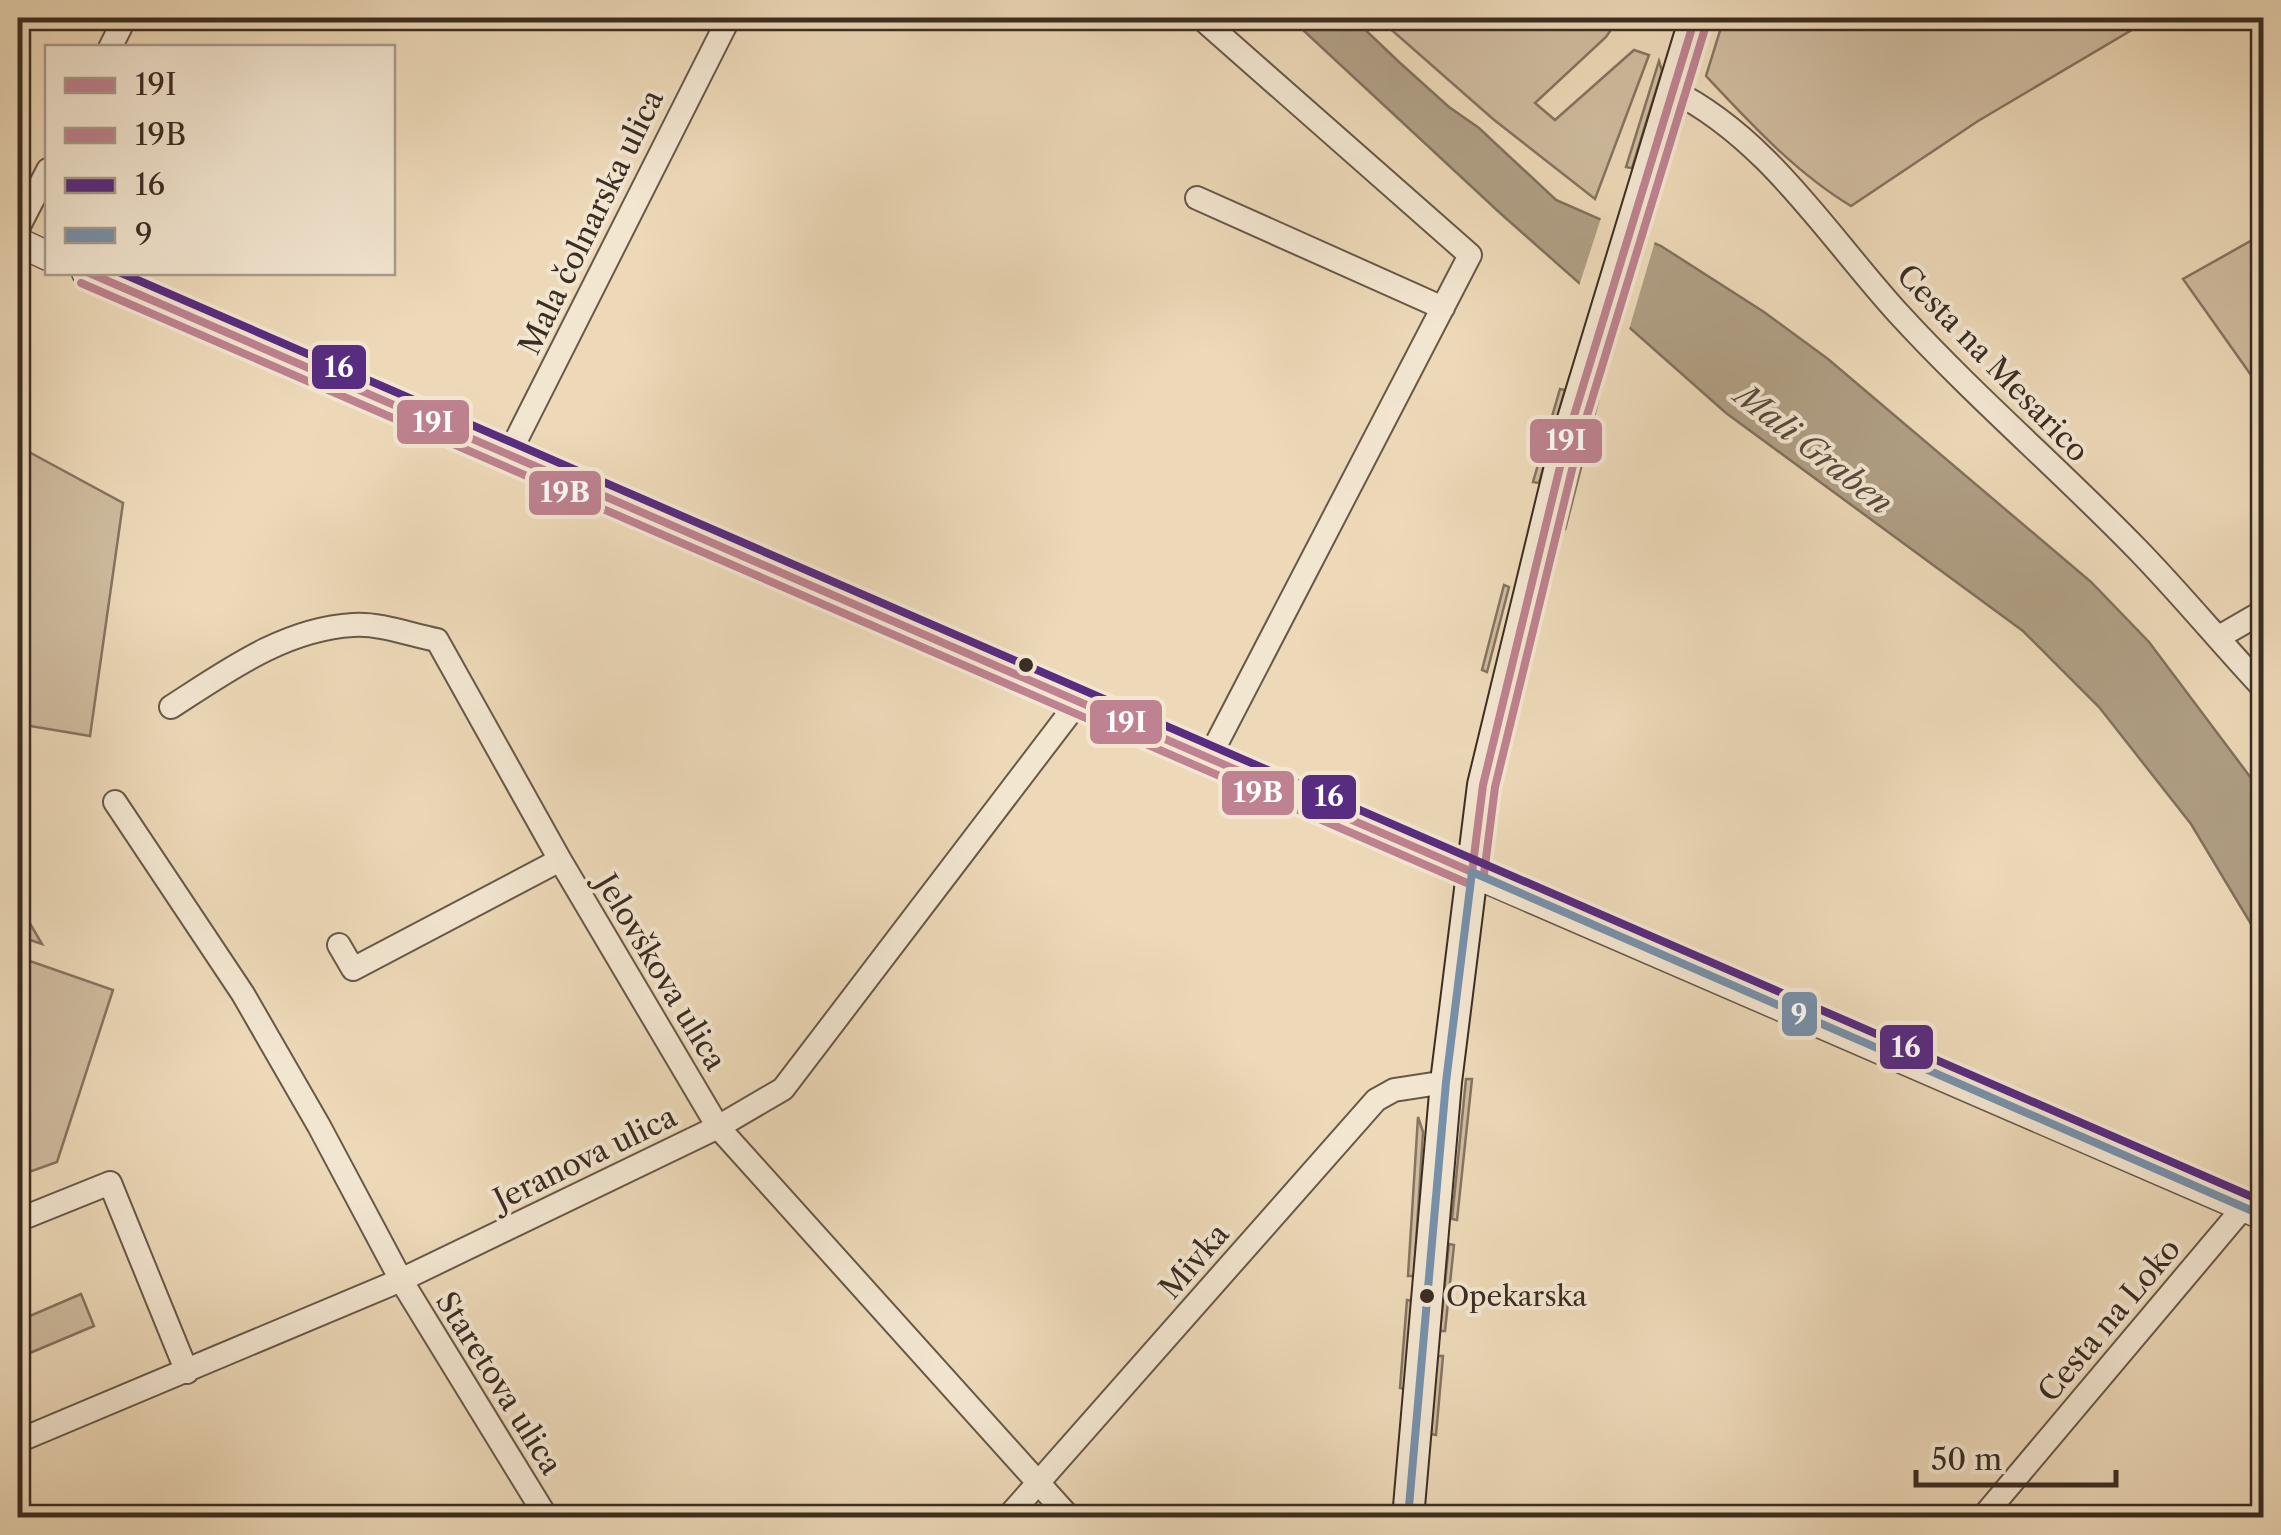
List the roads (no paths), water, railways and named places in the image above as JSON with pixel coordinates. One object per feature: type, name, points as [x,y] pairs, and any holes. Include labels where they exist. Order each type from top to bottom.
[{"type":"main road","points":[[1408,1518],[1446,1082],[1483,785],[1507,676],[1602,317],[1695,18]]},
{"type":"street","points":[[112,45],[126,18]]},
{"type":"street","name":"Mala čolnarska ulica","points":[[509,454],[729,18]]},
{"type":"street","points":[[1200,18],[1470,255],[1209,758]]},
{"type":"street","name":"Cesta na Mesarico","points":[[1671,90],[1717,118],[1760,158],[1836,237],[1896,312],[2135,547],[2264,689]]},
{"type":"street","points":[[18,228],[45,176]]},
{"type":"street","points":[[1198,198],[1443,308]]},
{"type":"street","points":[[18,242],[45,255]]},
{"type":"street","points":[[93,275],[2253,1212]]},
{"type":"street","points":[[2219,637],[2264,611]]},
{"type":"street","name":"Jelovškova ulica","points":[[171,707],[256,654],[313,630],[357,624],[437,640],[560,860],[718,1127],[1070,1518]]},
{"type":"street","name":"Jeranova ulica","points":[[18,1441],[401,1280],[718,1127],[783,1089],[1078,702]]},
{"type":"street","name":"Staretova ulica","points":[[115,802],[253,1011],[401,1280],[547,1518]]},
{"type":"street","points":[[339,945],[353,970],[560,860]]},
{"type":"street","name":"Mivka","points":[[1008,1518],[1376,1100],[1394,1090],[1446,1082]]},
{"type":"street","points":[[18,1220],[110,1183],[187,1372]]},
{"type":"street","name":"Cesta na Loko","points":[[1982,1518],[2253,1212]]},
{"type":"water","name":"Mali Graben","points":[[1290,18],[1353,18],[1556,200],[1661,246],[1764,312],[1828,359],[2091,582],[2149,642],[2254,782],[2263,804],[2263,944],[2191,824],[2099,707],[2023,631],[1726,413],[1500,213]]},
{"type":"place","name":"Opekarska","points":[[1427,1296]]}]
